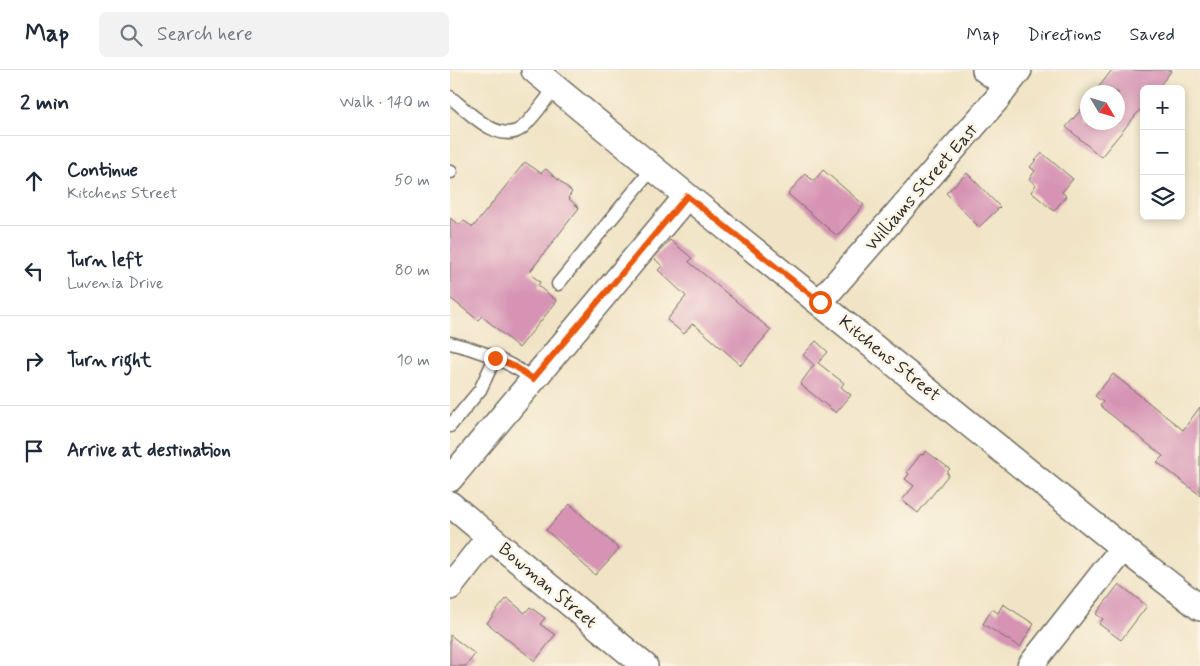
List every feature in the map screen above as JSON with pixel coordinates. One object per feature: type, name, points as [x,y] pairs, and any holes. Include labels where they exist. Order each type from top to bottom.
[{"type":"street","name":"Kitchens Street","points":[[534,70],[652,168],[1200,608]]},
{"type":"street","points":[[985,70],[1013,78]]},
{"type":"street","name":"Williams Street East","points":[[820,302],[1013,78]]},
{"type":"street","points":[[450,479],[687,196]]},
{"type":"street","name":"Bowman Street","points":[[450,504],[645,666]]},
{"type":"street","points":[[450,587],[490,537]]},
{"type":"street","points":[[1030,666],[1123,548]]},
{"type":"lane","points":[[450,96],[484,124],[495,131],[508,133],[521,128],[555,88]]},
{"type":"lane","points":[[558,284],[652,168]]},
{"type":"lane","points":[[450,343],[474,349],[516,367],[533,379]]},
{"type":"lane","points":[[450,426],[480,390],[495,358]]},
{"type":"building","points":[[1112,70],[1172,70],[1160,85],[1140,85],[1140,110],[1125,128],[1125,85],[1100,85]]},
{"type":"building","points":[[1080,111],[1080,130],[1123,130],[1101,157],[1066,127]]},
{"type":"building","points":[[1042,153],[1073,179],[1062,192],[1066,196],[1054,211],[1031,192],[1036,185],[1029,179],[1035,171],[1030,167]]},
{"type":"building","points":[[525,162],[541,173],[546,169],[572,192],[568,198],[579,208],[529,273],[540,282],[538,286],[557,301],[519,348],[482,316],[478,320],[450,298],[450,218],[459,225],[464,221],[473,227]]},
{"type":"building","points":[[823,170],[864,205],[837,236],[788,194],[805,174],[814,181]]},
{"type":"building","points":[[967,173],[1000,207],[979,227],[946,193]]},
{"type":"building","points":[[670,240],[692,258],[689,262],[771,330],[741,365],[695,325],[692,324],[684,334],[667,320],[686,296],[658,270],[662,266],[654,258]]},
{"type":"building","points":[[816,341],[828,352],[818,363],[844,383],[841,387],[851,395],[836,413],[800,384],[814,365],[803,355]]},
{"type":"building","points":[[1113,374],[1183,430],[1200,407],[1200,495],[1157,462],[1163,456],[1100,406],[1103,402],[1095,396]]},
{"type":"building","points":[[926,451],[950,469],[946,473],[949,474],[918,513],[902,500],[914,486],[905,479],[909,474],[907,472],[921,454],[923,455]]},
{"type":"building","points":[[570,504],[619,549],[595,575],[546,530]]},
{"type":"building","points":[[1119,584],[1147,606],[1121,640],[1099,624],[1103,619],[1096,614]]},
{"type":"building","points":[[507,598],[525,613],[530,607],[545,618],[540,624],[555,635],[535,661],[487,623]]},
{"type":"building","points":[[1003,604],[1034,624],[1020,647],[983,624],[992,609],[998,613]]},
{"type":"building","points":[[450,635],[475,654],[466,666],[450,666]]},
{"type":"route","points":[[495,358],[516,367],[533,379],[687,196],[820,302]]}]
